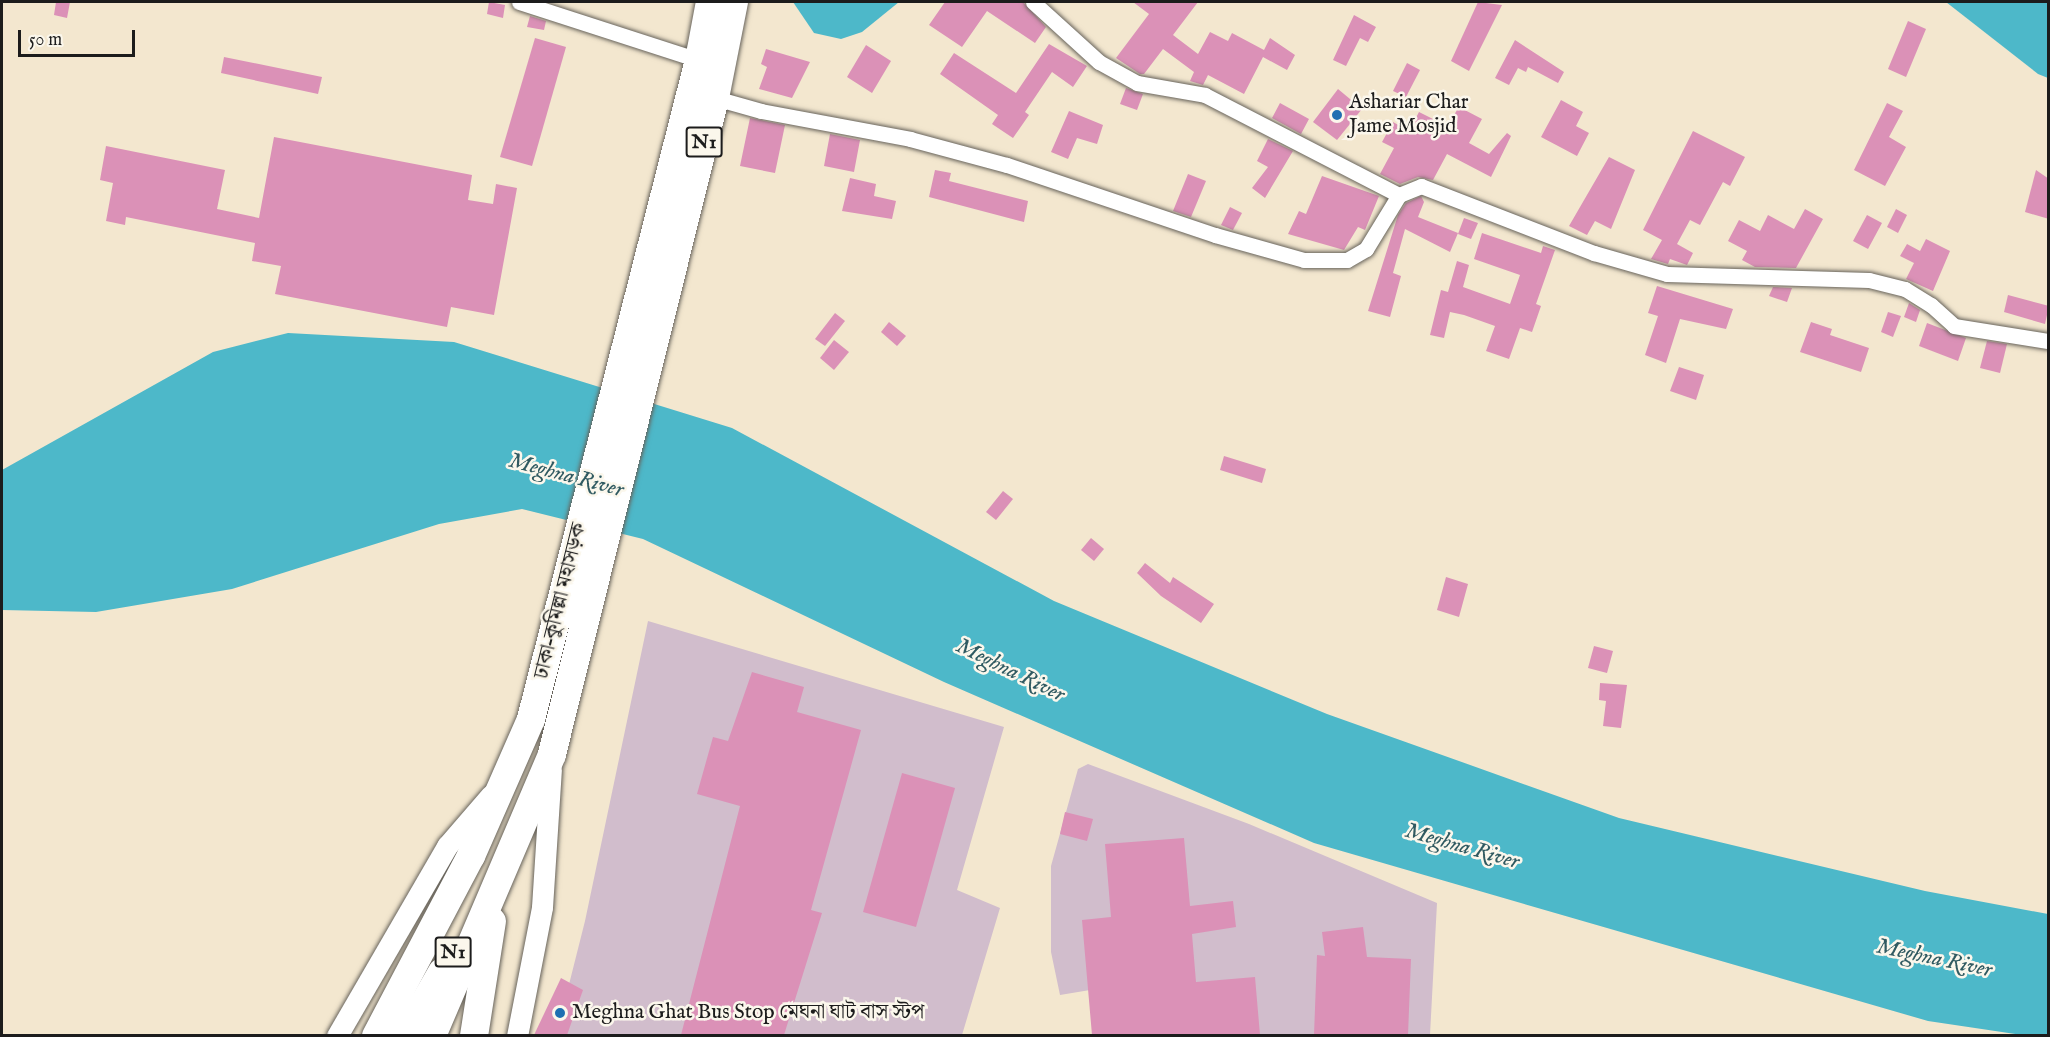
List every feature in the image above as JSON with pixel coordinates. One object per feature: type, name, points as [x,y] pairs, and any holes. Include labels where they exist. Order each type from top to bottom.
[{"type":"highway","name":"ঢাকা–কুমিল্লা মহাসড়ক","points":[[423,1035],[552,754],[657,278],[710,2]]},
{"type":"highway","name":"ঢাকা–কুমিল্লা মহাসড়ক","points":[[376,1035],[466,866],[509,774],[531,719],[657,278],[715,98],[734,2]]},
{"type":"highway","name":"ঢাকা–কুমিল্লা মহাসড়ক","points":[[474,1035],[478,997],[501,868]]},
{"type":"highway","name":"ঢাকা–কুমিল্লা মহাসড়ক","points":[[405,1035],[501,868]]},
{"type":"highway","name":"ঢাকা–কুমিল্লা মহাসড়ক","points":[[415,1035],[501,868]]},
{"type":"highway","name":"ঢাকা–কুমিল্লা মহাসড়ক","points":[[432,1035],[501,868]]},
{"type":"highway","name":"ঢাকা–কুমিল্লা মহাসড়ক","points":[[442,1035],[501,868]]},
{"type":"highway","name":"ঢাকা–কুমিল্লা মহাসড়ক","points":[[448,1035],[501,868]]},
{"type":"highway","name":"ঢাকা–কুমিল্লা মহাসড়ক","points":[[461,1035],[478,997]]},
{"type":"highway","name":"ঢাকা–কুমিল্লা মহাসড়ক","points":[[468,1035],[478,997]]},
{"type":"street","points":[[519,2],[699,60]]},
{"type":"street","points":[[1033,2],[1099,62],[1137,83],[1205,95],[1399,195]]},
{"type":"street","points":[[715,98],[761,111],[910,139],[1007,165],[1215,235],[1304,260],[1347,260],[1366,249],[1399,195],[1421,186],[1594,253],[1667,274],[1869,280],[1905,289],[1931,305],[1954,326],[2049,341]]},
{"type":"street","points":[[517,1035],[542,907],[552,754]]},
{"type":"street","points":[[337,1035],[447,846],[509,774]]},
{"type":"shaded area","points":[[648,621],[1004,727],[957,890],[1000,908],[962,1035],[556,1036],[585,921]]},
{"type":"shaded area","points":[[1088,764],[1249,824],[1437,903],[1430,1035],[1098,1035],[1090,990],[1060,995],[1051,952],[1051,866],[1078,769]]},
{"type":"water","points":[[793,2],[899,2],[862,32],[841,39],[814,33]]},
{"type":"water","points":[[1946,2],[2048,2],[2048,78],[2038,74]]},
{"type":"water","name":"Meghna River","points":[[288,333],[454,342],[732,428],[1054,601],[1327,714],[1619,818],[1925,891],[2048,914],[2048,1035],[2022,1035],[1928,1021],[1314,843],[944,682],[643,539],[522,509],[439,524],[232,589],[96,612],[2,610],[2,470],[213,352]]},
{"type":"building","points":[[56,2],[70,2],[67,18],[54,15]]},
{"type":"building","points":[[489,2],[505,5],[503,18],[487,14]]},
{"type":"building","points":[[945,2],[1023,2],[1046,27],[1035,43],[987,11],[962,47],[929,25]]},
{"type":"building","points":[[1133,2],[1198,2],[1173,35],[1198,54],[1210,32],[1228,41],[1232,33],[1264,50],[1270,38],[1295,55],[1287,70],[1263,57],[1244,94],[1208,75],[1203,85],[1190,81],[1194,72],[1163,49],[1144,74],[1140,74],[1116,58],[1149,14]]},
{"type":"building","points":[[1478,2],[1502,5],[1469,71],[1451,61]]},
{"type":"building","points":[[1354,15],[1376,27],[1368,42],[1360,38],[1346,66],[1333,60]]},
{"type":"building","points":[[530,16],[546,21],[544,30],[527,27]]},
{"type":"building","points":[[1908,21],[1926,29],[1906,77],[1888,69]]},
{"type":"building","points":[[535,38],[566,47],[532,166],[500,157]]},
{"type":"building","points":[[1515,40],[1564,72],[1558,83],[1528,67],[1526,72],[1518,68],[1509,85],[1495,78]]},
{"type":"building","points":[[1049,44],[1087,66],[1073,87],[1052,72],[1025,112],[1029,115],[1013,138],[992,124],[998,115],[940,74],[954,53],[1016,93]]},
{"type":"building","points":[[866,45],[891,61],[872,93],[847,77]]},
{"type":"building","points":[[766,49],[810,62],[792,98],[759,89],[767,67],[761,64]]},
{"type":"building","points":[[224,57],[322,77],[318,94],[221,73]]},
{"type":"building","points":[[1407,63],[1420,70],[1406,97],[1393,91]]},
{"type":"building","points":[[1126,88],[1143,94],[1137,110],[1120,104]]},
{"type":"building","name":"Ashariar Char Jame Mosjid","points":[[1338,89],[1362,109],[1337,140],[1313,122]]},
{"type":"building","points":[[1561,100],[1583,112],[1576,126],[1589,133],[1577,156],[1541,137]]},
{"type":"building","points":[[1280,103],[1309,119],[1301,134],[1272,118]]},
{"type":"building","points":[[1887,103],[1903,111],[1889,137],[1906,147],[1885,186],[1854,170]]},
{"type":"building","points":[[1459,107],[1482,119],[1469,143],[1489,154],[1507,133],[1511,136],[1491,177],[1447,154],[1433,180],[1418,177],[1400,184],[1380,174],[1394,148],[1382,142],[1393,122],[1409,131],[1419,112],[1447,126]]},
{"type":"building","points":[[1069,111],[1103,125],[1097,144],[1077,138],[1068,159],[1051,152]]},
{"type":"building","points":[[750,118],[785,125],[775,173],[740,166]]},
{"type":"building","points":[[1693,131],[1745,157],[1730,186],[1723,182],[1700,225],[1690,220],[1677,244],[1693,253],[1687,265],[1670,259],[1668,264],[1651,259],[1662,240],[1643,230]]},
{"type":"building","points":[[830,134],[860,140],[854,172],[824,166]]},
{"type":"building","points":[[274,137],[472,175],[468,200],[493,204],[496,184],[517,188],[494,315],[451,307],[447,327],[275,294],[281,266],[252,261],[255,243],[126,217],[125,225],[106,221],[113,183],[100,180],[106,146],[225,170],[217,209],[259,218]]},
{"type":"building","points":[[1268,139],[1293,151],[1265,198],[1252,188],[1268,167],[1257,161]]},
{"type":"building","points":[[1609,157],[1635,170],[1611,229],[1595,221],[1587,235],[1569,226]]},
{"type":"building","points":[[935,170],[951,173],[949,181],[1028,201],[1024,222],[929,197]]},
{"type":"building","points":[[2036,170],[2049,179],[2049,219],[2025,212]]},
{"type":"building","points":[[1188,174],[1206,181],[1191,217],[1173,211]]},
{"type":"building","points":[[1322,176],[1379,196],[1365,230],[1358,227],[1344,250],[1288,234],[1299,211],[1306,214]]},
{"type":"building","points":[[850,178],[876,184],[874,196],[896,201],[892,219],[842,211]]},
{"type":"building","points":[[1421,196],[1424,202],[1418,217],[1458,233],[1450,252],[1405,229],[1393,273],[1401,276],[1390,317],[1368,311],[1398,215],[1406,203]]},
{"type":"building","points":[[1230,207],[1242,213],[1233,230],[1221,225]]},
{"type":"building","points":[[1805,209],[1823,219],[1796,268],[1755,267],[1742,260],[1747,251],[1728,241],[1739,220],[1760,231],[1768,215],[1794,229]]},
{"type":"building","points":[[1896,209],[1907,215],[1898,233],[1887,227]]},
{"type":"building","points":[[1867,215],[1882,223],[1868,249],[1853,241]]},
{"type":"building","points":[[1464,218],[1478,223],[1471,239],[1458,234]]},
{"type":"building","points":[[1482,233],[1541,253],[1543,246],[1555,250],[1536,304],[1541,306],[1532,332],[1520,328],[1509,359],[1486,351],[1495,326],[1464,315],[1450,312],[1444,338],[1430,335],[1441,290],[1448,292],[1457,261],[1469,265],[1463,287],[1510,304],[1520,275],[1474,259]]},
{"type":"building","points":[[1926,239],[1950,251],[1933,291],[1906,279],[1914,263],[1900,256],[1907,244],[1920,251]]},
{"type":"building","points":[[1657,286],[1733,309],[1726,329],[1680,319],[1666,363],[1645,355],[1658,316],[1648,313]]},
{"type":"building","points":[[1773,287],[1792,288],[1787,302],[1769,296]]},
{"type":"building","points":[[2008,295],[2049,306],[2045,324],[2004,312]]},
{"type":"building","points":[[1909,303],[1920,310],[1916,322],[1904,317]]},
{"type":"building","points":[[1888,312],[1901,316],[1893,337],[1881,332]]},
{"type":"building","points":[[835,313],[845,321],[825,346],[815,339]]},
{"type":"building","points":[[889,322],[906,336],[897,346],[881,332]]},
{"type":"building","points":[[1811,322],[1832,329],[1830,335],[1869,348],[1861,372],[1800,352]]},
{"type":"building","points":[[1927,323],[1966,338],[1958,361],[1919,346]]},
{"type":"building","points":[[834,340],[849,352],[834,370],[820,358]]},
{"type":"building","points":[[1987,341],[2007,344],[2000,373],[1980,368]]},
{"type":"building","points":[[1679,367],[1704,375],[1696,400],[1670,391]]},
{"type":"building","points":[[1224,456],[1266,469],[1262,483],[1220,470]]},
{"type":"building","points":[[1003,491],[1013,499],[996,520],[986,512]]},
{"type":"building","points":[[1091,538],[1104,549],[1094,561],[1081,550]]},
{"type":"building","points":[[1145,563],[1170,583],[1173,577],[1214,604],[1201,623],[1161,596],[1137,573]]},
{"type":"building","points":[[1446,577],[1468,584],[1459,617],[1437,610]]},
{"type":"building","points":[[1594,646],[1613,651],[1607,673],[1588,668]]},
{"type":"building","points":[[752,672],[804,687],[797,712],[861,730],[811,910],[822,913],[784,1035],[681,1035],[740,806],[697,794],[713,737],[728,741]]},
{"type":"building","points":[[1600,683],[1627,685],[1621,728],[1603,726],[1606,701],[1599,700]]},
{"type":"building","points":[[902,773],[955,788],[916,927],[863,912]]},
{"type":"building","points":[[1065,812],[1093,819],[1087,841],[1060,834]]},
{"type":"building","points":[[1184,838],[1190,906],[1233,901],[1236,927],[1192,934],[1196,982],[1255,977],[1260,1035],[1092,1035],[1082,920],[1111,917],[1105,844]]},
{"type":"building","points":[[1363,927],[1367,957],[1411,959],[1408,1035],[1314,1035],[1317,955],[1325,956],[1322,932]]},
{"type":"building","name":"Meghna Ghat Bus Stop মেঘনা ঘাট বাস স্টপ","points":[[561,978],[583,990],[567,1035],[534,1035]]},
{"type":"place","name":"Ashariar Char Jame Mosjid","points":[[1337,115]]},
{"type":"place","name":"Meghna Ghat Bus Stop মেঘনা ঘাট বাস স্টপ","points":[[560,1013]]}]
